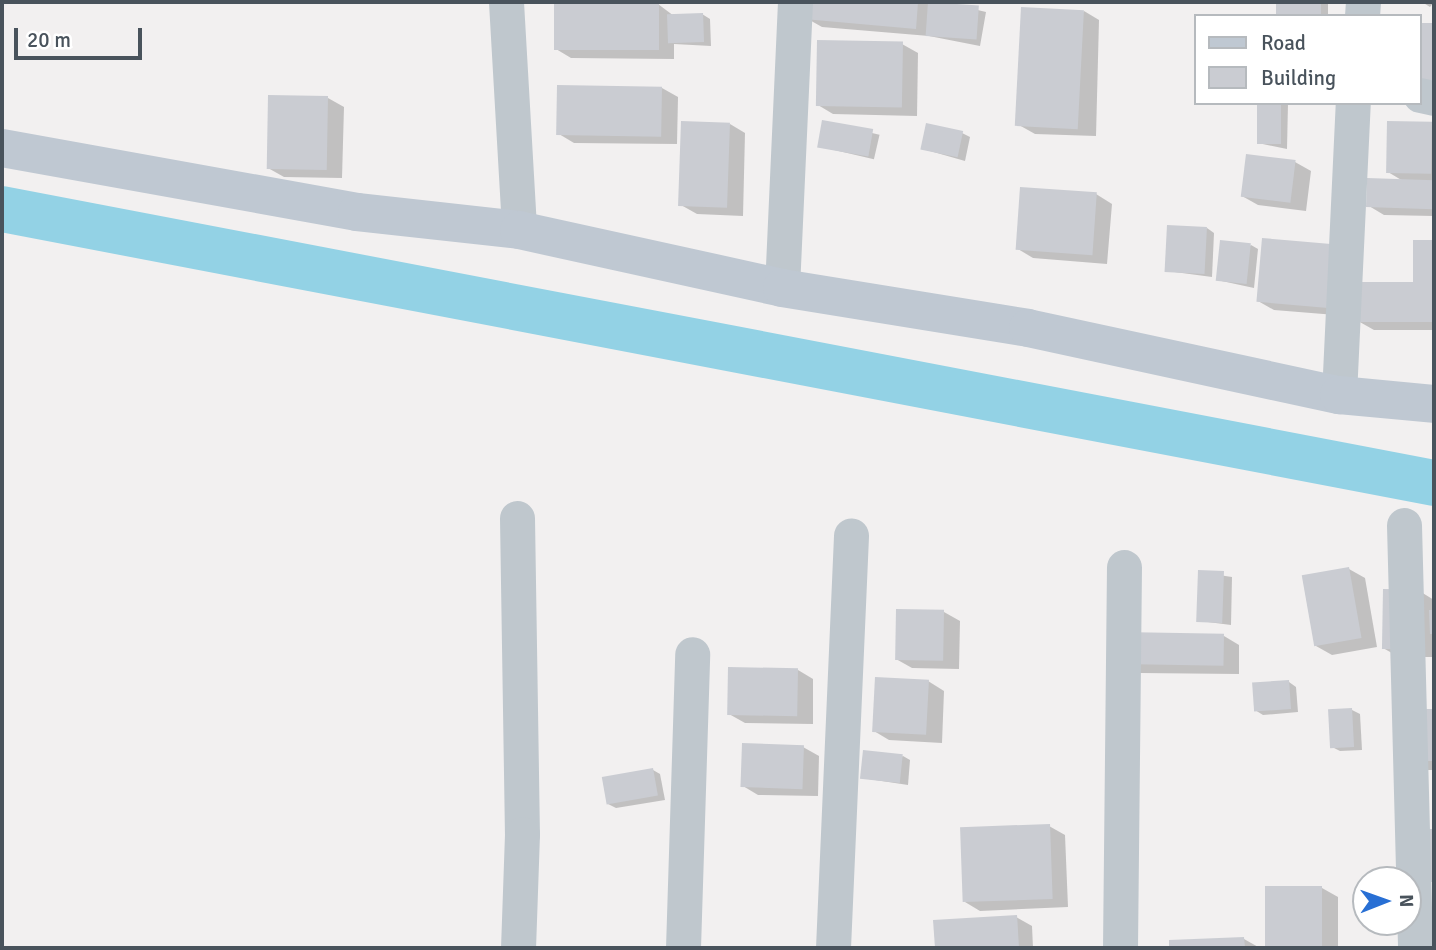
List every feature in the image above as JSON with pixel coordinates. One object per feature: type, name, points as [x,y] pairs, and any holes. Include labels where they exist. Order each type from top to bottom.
[{"type":"street","points":[[506,2],[519,230]]},
{"type":"street","points":[[782,288],[795,2]]},
{"type":"street","points":[[1339,395],[1353,105]]},
{"type":"street","points":[[2,148],[357,212],[519,230],[782,288],[1028,328],[1339,395],[1434,404]]},
{"type":"street","points":[[517,518],[522,834],[518,948]]},
{"type":"street","points":[[1404,525],[1415,948]]},
{"type":"street","points":[[833,948],[851,535]]},
{"type":"street","points":[[1120,948],[1124,567]]},
{"type":"street","points":[[683,948],[692,654]]},
{"type":"building","points":[[554,2],[659,2],[659,50],[554,50]]},
{"type":"building","points":[[806,2],[918,2],[916,29],[804,19]]},
{"type":"building","points":[[928,2],[979,6],[977,39],[926,36]]},
{"type":"building","points":[[1276,2],[1321,2],[1321,14],[1276,14]]},
{"type":"building","points":[[1021,7],[1084,10],[1078,129],[1015,126]]},
{"type":"building","points":[[703,13],[704,42],[668,43],[667,14]]},
{"type":"building","points":[[1422,23],[1434,23],[1434,80],[1422,80]]},
{"type":"building","points":[[817,40],[903,42],[902,107],[816,106]]},
{"type":"building","points":[[557,85],[662,87],[661,137],[556,135]]},
{"type":"building","points":[[268,95],[328,96],[327,170],[267,169]]},
{"type":"building","points":[[1257,105],[1281,105],[1281,144],[1257,144]]},
{"type":"building","points":[[822,120],[873,129],[868,157],[817,148]]},
{"type":"building","points":[[681,121],[730,123],[727,208],[678,206]]},
{"type":"building","points":[[1387,121],[1432,122],[1431,174],[1386,173]]},
{"type":"building","points":[[926,123],[963,131],[958,157],[920,149]]},
{"type":"building","points":[[1246,154],[1296,160],[1290,203],[1241,197]]},
{"type":"building","points":[[1367,178],[1434,180],[1433,209],[1366,207]]},
{"type":"building","points":[[1020,187],[1097,192],[1092,255],[1016,250]]},
{"type":"building","points":[[1167,225],[1207,227],[1204,274],[1165,272]]},
{"type":"building","points":[[1262,238],[1337,245],[1331,308],[1256,302]]},
{"type":"building","points":[[1220,240],[1251,243],[1247,284],[1216,281]]},
{"type":"building","points":[[1413,240],[1434,240],[1434,322],[1356,322],[1356,282],[1413,282]]},
{"type":"building","points":[[1349,567],[1362,638],[1314,646],[1302,575]]},
{"type":"building","points":[[1198,570],[1224,571],[1222,623],[1196,622]]},
{"type":"building","points":[[1383,589],[1422,590],[1421,650],[1382,649]]},
{"type":"building","points":[[896,609],[944,610],[943,661],[895,660]]},
{"type":"building","points":[[1429,610],[1434,610],[1434,634],[1430,634]]},
{"type":"building","points":[[1121,632],[1224,634],[1223,666],[1120,664]]},
{"type":"building","points":[[728,667],[798,668],[797,716],[727,715]]},
{"type":"building","points":[[875,677],[929,680],[926,735],[872,732]]},
{"type":"building","points":[[1289,680],[1291,709],[1254,712],[1252,683]]},
{"type":"building","points":[[1352,708],[1354,747],[1330,748],[1328,709]]},
{"type":"building","points":[[1405,709],[1434,709],[1434,761],[1405,761]]},
{"type":"building","points":[[742,743],[804,745],[802,789],[740,787]]},
{"type":"building","points":[[863,750],[903,754],[900,783],[860,779]]},
{"type":"building","points":[[653,768],[658,796],[607,805],[602,777]]},
{"type":"building","points":[[1050,824],[1053,899],[963,902],[960,827]]},
{"type":"building","points":[[1418,829],[1434,829],[1434,882],[1422,882],[1422,866],[1418,866]]},
{"type":"building","points":[[1265,886],[1322,886],[1322,948],[1265,948]]},
{"type":"building","points":[[1017,915],[1019,948],[935,948],[933,920]]},
{"type":"building","points":[[1244,937],[1245,948],[1169,948],[1169,940]]},
{"type":"waterway","points":[[2,209],[1434,483]]}]
